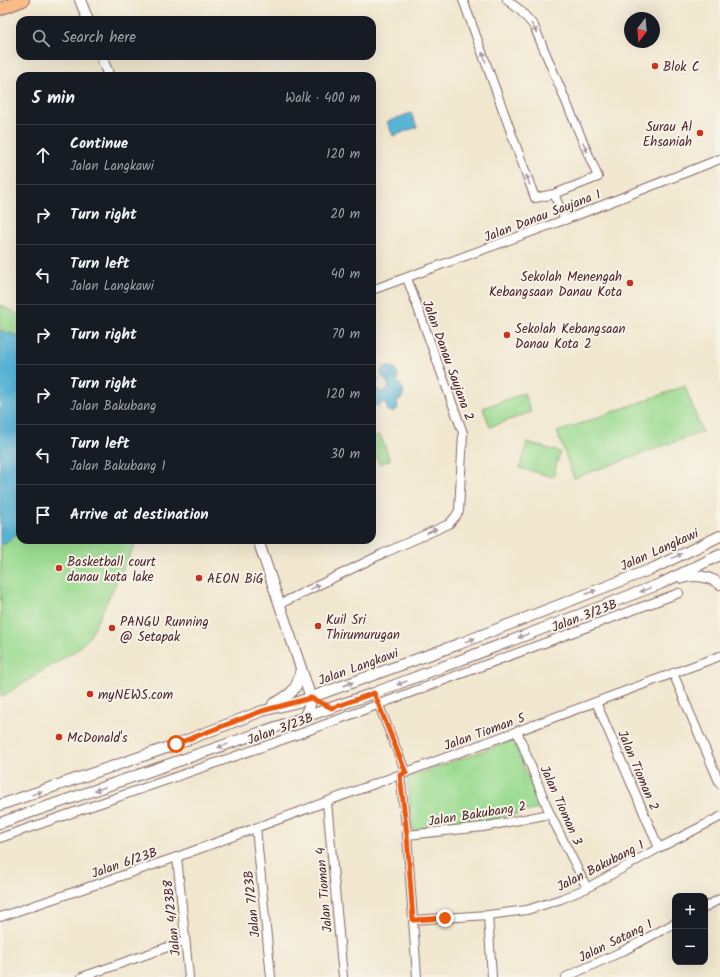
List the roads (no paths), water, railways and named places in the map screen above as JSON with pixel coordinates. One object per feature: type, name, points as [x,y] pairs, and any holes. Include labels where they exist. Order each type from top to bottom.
[{"type":"main road","points":[[0,9],[20,1]]},
{"type":"street","points":[[80,0],[86,16]]},
{"type":"street","points":[[463,0],[535,198],[554,194],[598,177],[534,26],[520,10],[507,0]]},
{"type":"street","points":[[103,60],[108,72]]},
{"type":"street","name":"Jalan Danau Saujana 1","points":[[376,289],[565,220],[720,159]]},
{"type":"street","points":[[554,194],[565,220]]},
{"type":"street","name":"Jalan Danau Saujana 2","points":[[280,604],[382,554],[449,524],[459,511],[463,433],[407,278]]},
{"type":"street","points":[[0,823],[374,693],[660,584],[719,557],[715,538]]},
{"type":"street","name":"Jalan Langkawi","points":[[0,805],[169,747],[262,711],[311,698],[459,644],[648,570],[715,538]]},
{"type":"street","points":[[259,544],[311,698],[310,705],[304,717]]},
{"type":"street","points":[[660,584],[692,575],[709,577],[720,584]]},
{"type":"street","name":"Jalan 3/23B","points":[[0,838],[195,771],[680,593]]},
{"type":"street","name":"Jalan Tioman 5","points":[[256,828],[720,656]]},
{"type":"street","points":[[262,711],[290,695],[297,686],[301,667]]},
{"type":"street","points":[[673,674],[720,784]]},
{"type":"street","points":[[374,693],[403,774],[417,977]]},
{"type":"street","points":[[311,698],[332,708]]},
{"type":"street","name":"Jalan Tioman 2","points":[[596,702],[659,848]]},
{"type":"street","name":"Jalan Tioman 3","points":[[517,732],[550,814],[587,888]]},
{"type":"street","name":"Jalan Tioman 4","points":[[327,802],[343,977]]},
{"type":"street","name":"Jalan Bakubang 2","points":[[407,835],[483,828],[550,814]]},
{"type":"street","name":"Jalan Bakubang 1","points":[[413,920],[488,915],[527,910],[561,899],[587,888],[659,848],[720,817]]},
{"type":"street","name":"Jalan 6/23B","points":[[0,917],[177,857],[256,828]]},
{"type":"street","name":"Jalan 7/23B","points":[[256,828],[271,977]]},
{"type":"street","name":"Jalan 4/23B8","points":[[177,857],[188,977]]},
{"type":"street","points":[[708,905],[720,899]]},
{"type":"street","points":[[488,915],[492,977]]},
{"type":"street","name":"Jalan Satang 1","points":[[566,977],[623,951],[672,925]]},
{"type":"street","points":[[82,977],[105,973],[185,941]]},
{"type":"water","points":[[411,113],[417,127],[393,136],[387,122]]},
{"type":"water","points":[[0,330],[16,336],[16,534],[5,544],[0,544]]},
{"type":"water","points":[[387,366],[395,368],[398,376],[397,380],[403,390],[402,398],[397,401],[398,408],[394,412],[388,411],[386,403],[383,402],[378,406],[376,406],[376,385],[377,390],[381,392],[386,391],[389,386],[380,374],[382,369]]},
{"type":"water","points":[[376,377],[379,380],[376,385]]},
{"type":"place","name":"Blok C","points":[[655,66]]},
{"type":"place","name":"Surau Al Ehsaniah","points":[[700,133]]},
{"type":"place","name":"Sekolah Menengah Kebangsaan Danau Kota","points":[[630,283]]},
{"type":"place","name":"Sekolah Kebangsaan Danau Kota 2","points":[[507,335]]},
{"type":"place","name":"Basketball court danau kota lake","points":[[59,568]]},
{"type":"place","name":"AEON BiG","points":[[199,578]]},
{"type":"place","name":"Kuil Sri Thirumurugan","points":[[318,626]]},
{"type":"place","name":"PANGU Running @ Setapak","points":[[112,628]]},
{"type":"place","name":"myNEWS.com","points":[[90,694]]},
{"type":"place","name":"McDonald's","points":[[59,737]]}]
